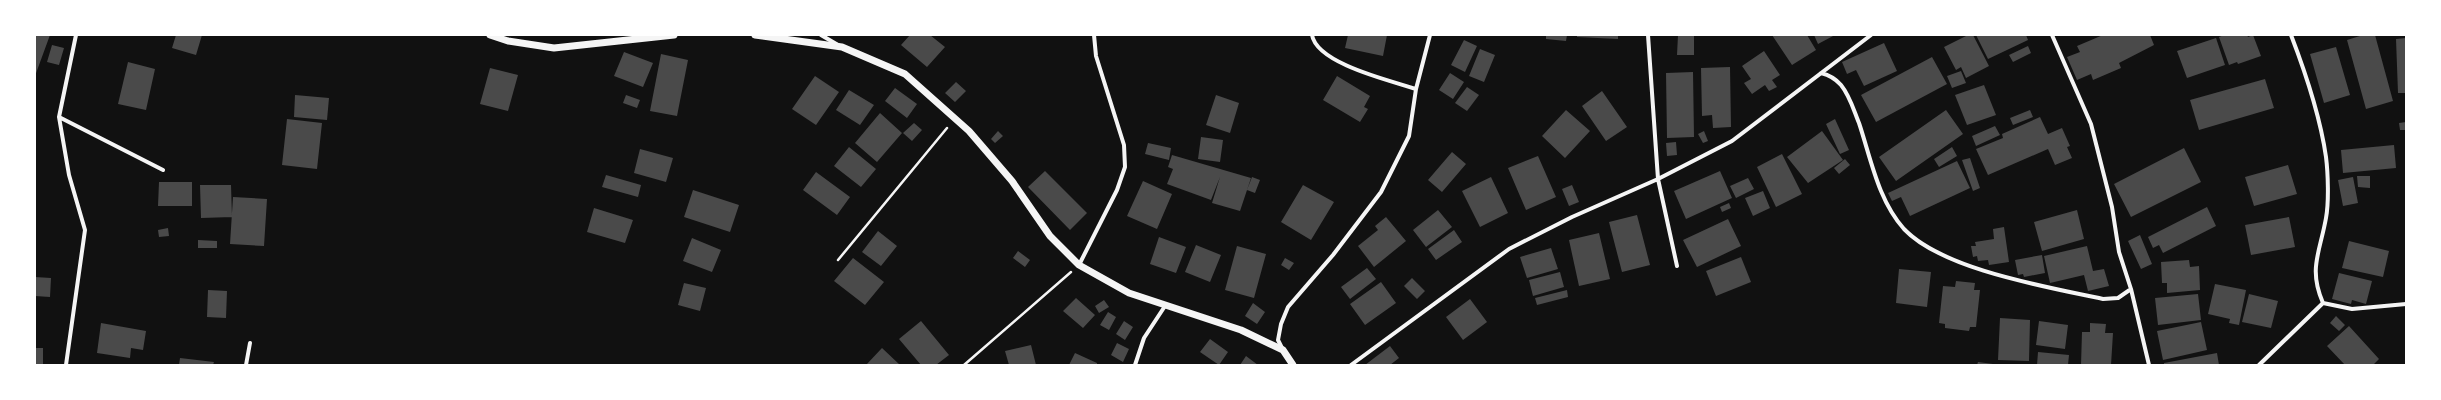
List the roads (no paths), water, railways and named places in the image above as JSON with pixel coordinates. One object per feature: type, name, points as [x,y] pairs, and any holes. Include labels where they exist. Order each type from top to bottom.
[{"type":"street","points":[[66,365],[85,230],[69,175],[58,117],[76,35]]},
{"type":"street","points":[[490,35],[508,41],[554,48],[674,35]]},
{"type":"street","points":[[755,35],[842,47]]},
{"type":"street","points":[[822,35],[842,47],[905,74],[955,118],[969,131],[1012,181],[1050,236],[1079,266],[1129,293],[1241,330],[1283,350]]},
{"type":"street","points":[[1079,266],[1117,190],[1125,167],[1124,145],[1096,56],[1094,35]]},
{"type":"street","points":[[1312,35],[1313,40],[1330,57],[1350,68],[1416,89]]},
{"type":"street","points":[[1293,365],[1278,340],[1281,324],[1288,307],[1332,255],[1381,192],[1409,136],[1416,89],[1430,35]]},
{"type":"street","points":[[1648,35],[1658,179],[1677,266]]},
{"type":"street","points":[[1351,365],[1509,249],[1572,218],[1658,179],[1732,141],[1871,35]]},
{"type":"street","points":[[2052,35],[2091,124],[2112,207],[2119,252],[2131,290],[2149,365]]},
{"type":"street","points":[[2291,35],[2309,83],[2326,157],[2327,216],[2316,264],[2315,285],[2323,303]]},
{"type":"street","points":[[1821,73],[1833,77],[1842,85],[1852,104],[1879,187],[1890,211],[1905,230],[1936,251],[2005,278],[2103,299],[2118,298],[2131,290]]},
{"type":"street","points":[[58,117],[163,170]]},
{"type":"street","points":[[2323,303],[2352,309],[2406,304]]},
{"type":"street","points":[[2259,365],[2323,303]]},
{"type":"street","points":[[1135,365],[1144,338],[1165,306]]},
{"type":"street","points":[[246,365],[250,342]]}]
